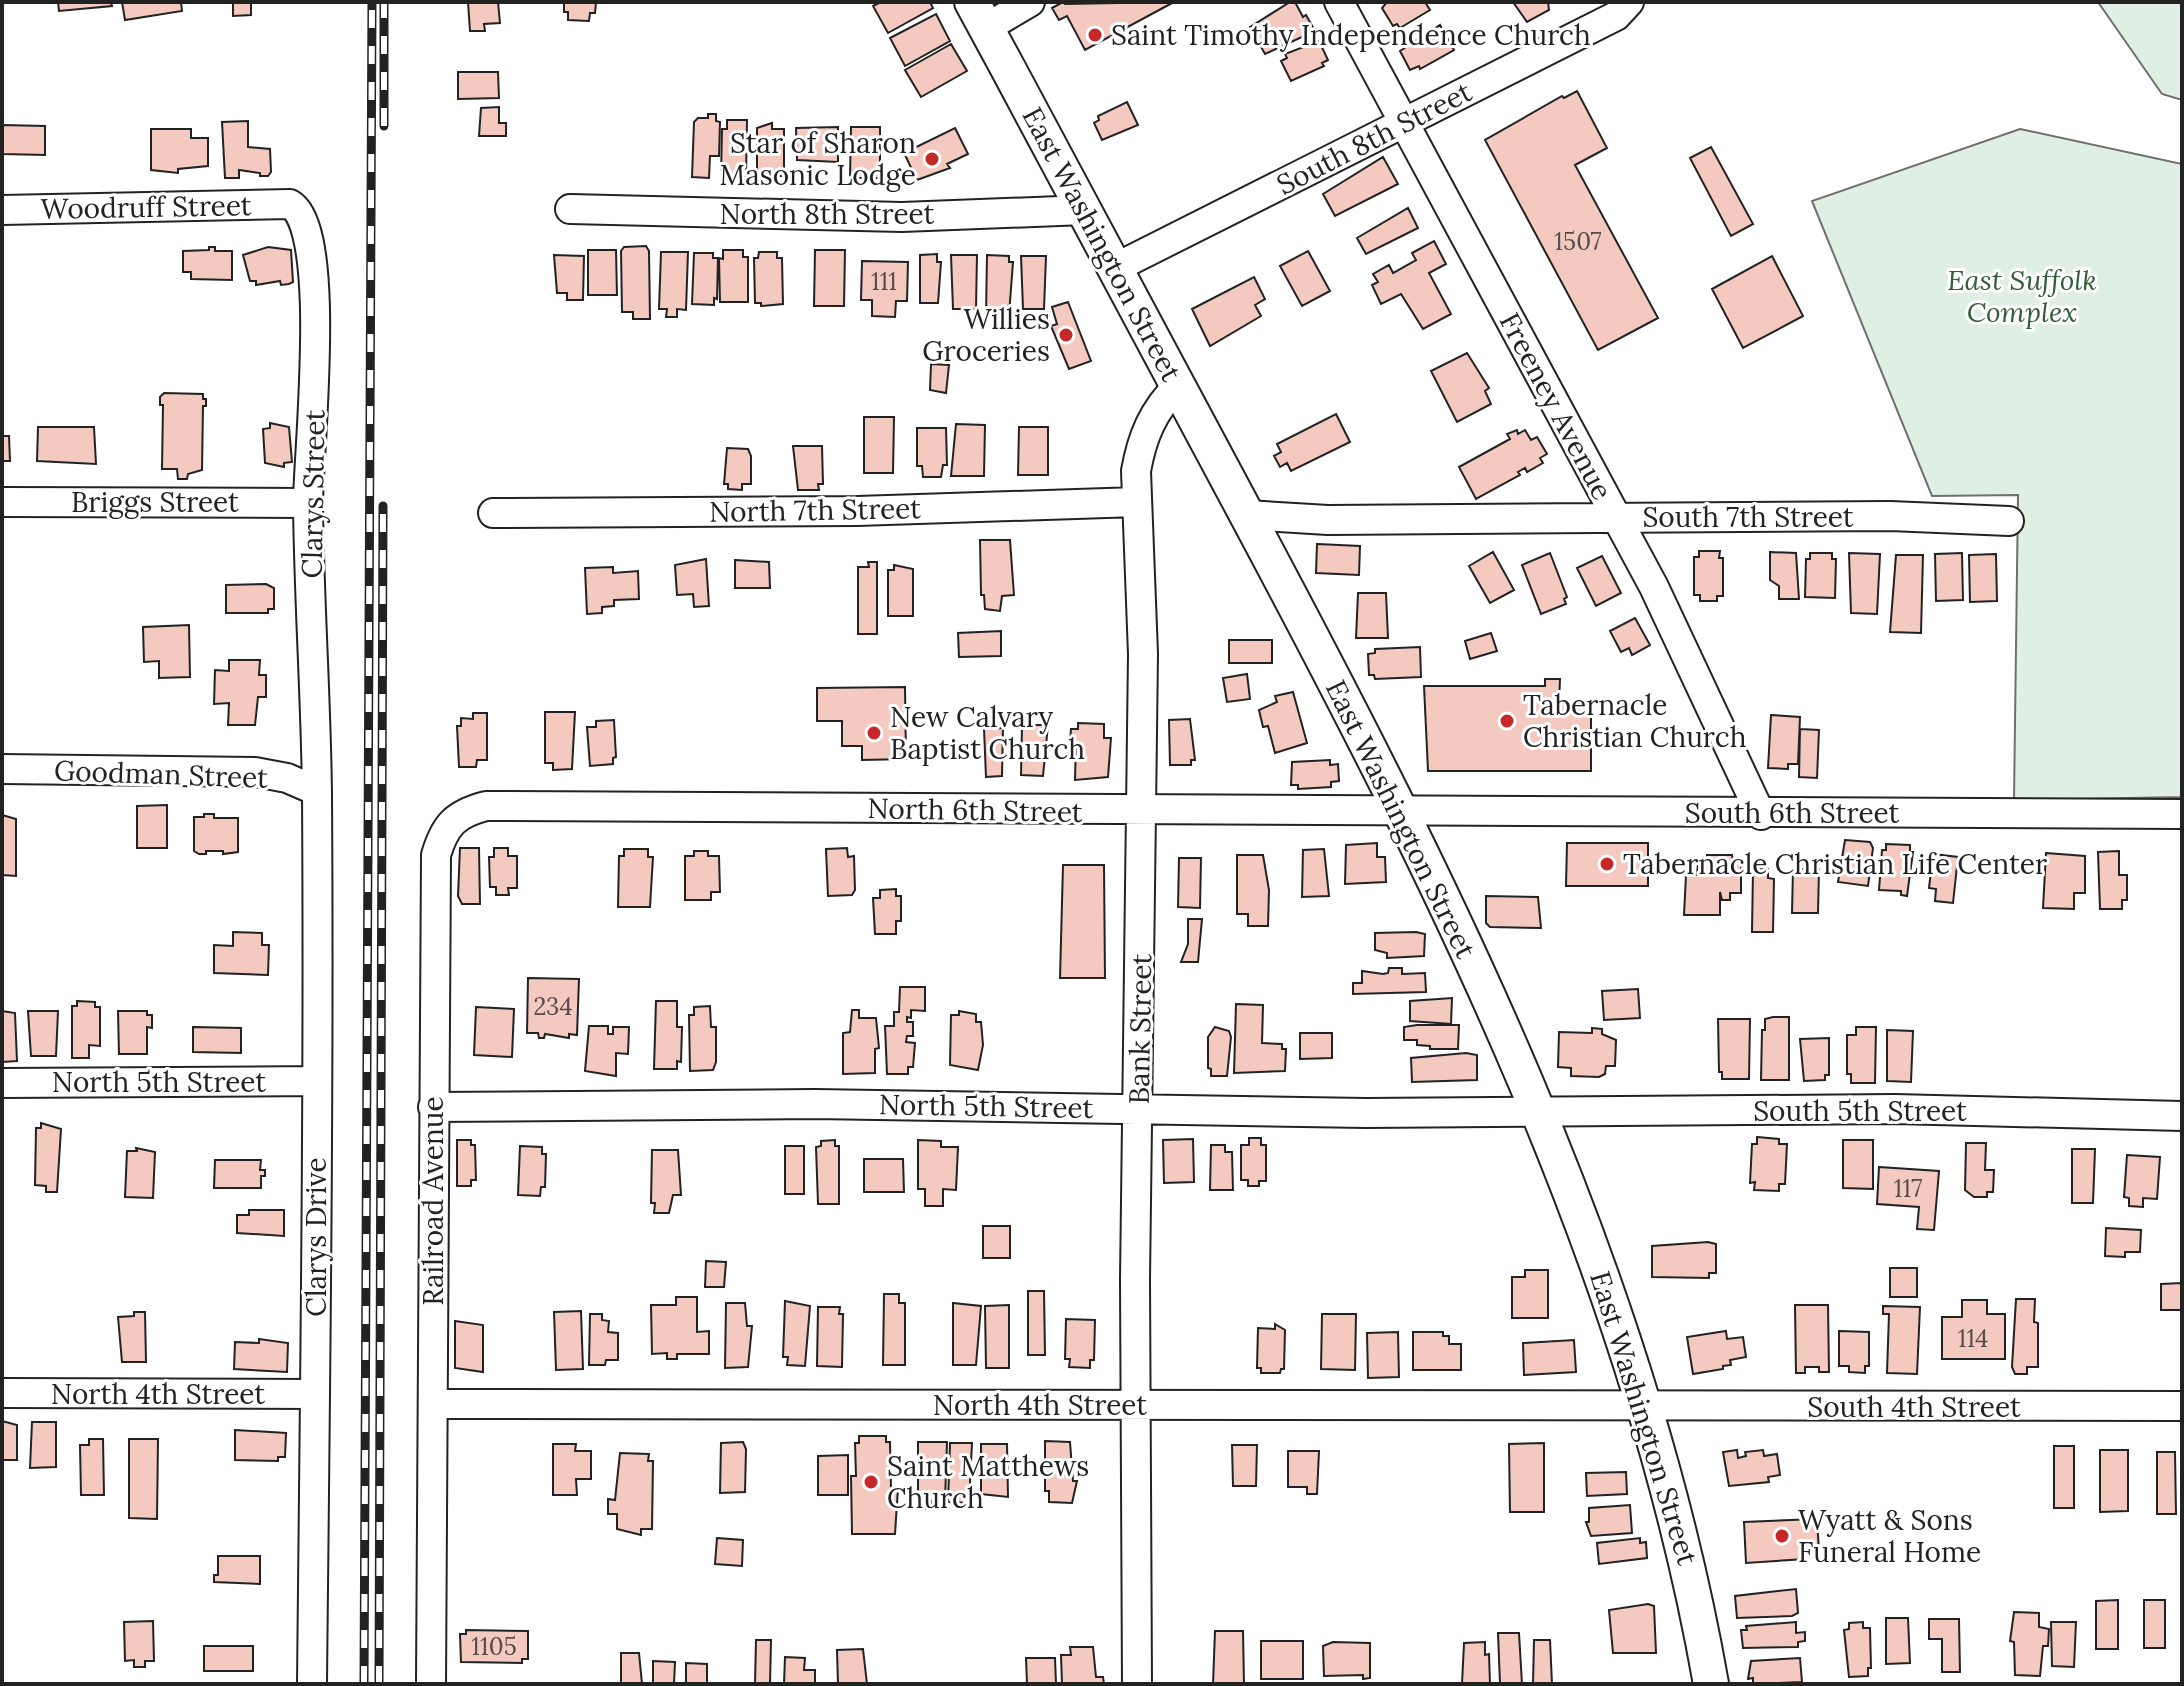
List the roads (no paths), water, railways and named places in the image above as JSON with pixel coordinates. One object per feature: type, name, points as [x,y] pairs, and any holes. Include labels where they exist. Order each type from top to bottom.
[{"type":"main road","name":"East Washington Street","points":[[979,15],[1403,813],[1538,1111],[1607,1289],[1645,1406],[1695,1592],[1711,1684]]},
{"type":"street","points":[[979,15],[1030,2]]},
{"type":"street","name":"Freeney Avenue","points":[[1339,2],[1654,587],[1761,815]]},
{"type":"street","name":"South 8th Street","points":[[1115,268],[1616,16],[1629,2]]},
{"type":"street","name":"Woodruff Street","points":[[2,210],[290,204]]},
{"type":"street","name":"Clarys Street","points":[[290,204],[296,207],[302,220],[315,285],[315,416],[308,503],[317,791]]},
{"type":"street","name":"North 8th Street","points":[[570,209],[902,217],[1085,210]]},
{"type":"street","name":"Bank Street","points":[[1137,1684],[1135,1406],[1143,654],[1136,471],[1141,443],[1152,418],[1178,386]]},
{"type":"street","name":"Briggs Street","points":[[2,502],[308,503]]},
{"type":"street","name":"North 7th Street","points":[[493,513],[857,511],[1137,502]]},
{"type":"street","name":"South 7th Street","points":[[1247,515],[1328,520],[1890,516],[2009,521]]},
{"type":"street","name":"Goodman Street","points":[[2,769],[255,772],[287,778],[317,791]]},
{"type":"street","name":"Clarys Drive","points":[[312,1684],[317,791]]},
{"type":"street","name":"Railroad Avenue","points":[[431,1684],[436,855],[451,820],[466,812],[486,806],[547,806]]},
{"type":"street","name":"North 6th Street","points":[[547,806],[1403,813]]},
{"type":"street","name":"South 6th Street","points":[[1403,813],[2182,814]]},
{"type":"street","name":"North 5th Street","points":[[2,1083],[317,1081]]},
{"type":"street","name":"North 5th Street","points":[[433,1107],[815,1104],[1366,1113],[1538,1111]]},
{"type":"street","name":"South 5th Street","points":[[1538,1111],[1895,1109],[2182,1116]]},
{"type":"street","name":"North 4th Street","points":[[2,1393],[315,1394]]},
{"type":"street","name":"North 4th Street","points":[[434,1404],[1645,1406]]},
{"type":"street","name":"South 4th Street","points":[[1645,1406],[2182,1406]]},
{"type":"railway","points":[[364,1684],[372,2]]},
{"type":"railway","points":[[384,2],[384,126]]},
{"type":"railway","points":[[379,1684],[383,506]]},
{"type":"place","name":"Saint Timothy Independence Church","points":[[1095,35]]},
{"type":"place","name":"Star of Sharon Masonic Lodge","points":[[932,159]]},
{"type":"place","name":"Willies Groceries","points":[[1066,335]]},
{"type":"place","name":"Tabernacle Christian Church","points":[[1507,721]]},
{"type":"place","name":"New Calvary Baptist Church","points":[[874,733]]},
{"type":"place","name":"Tabernacle Christian Life Center","points":[[1607,864]]},
{"type":"place","name":"Saint Matthews Church","points":[[871,1482]]},
{"type":"place","name":"Wyatt & Sons Funeral Home","points":[[1782,1536]]},
{"type":"park label","name":"East Suffolk Complex","points":[[2022,296]]}]
